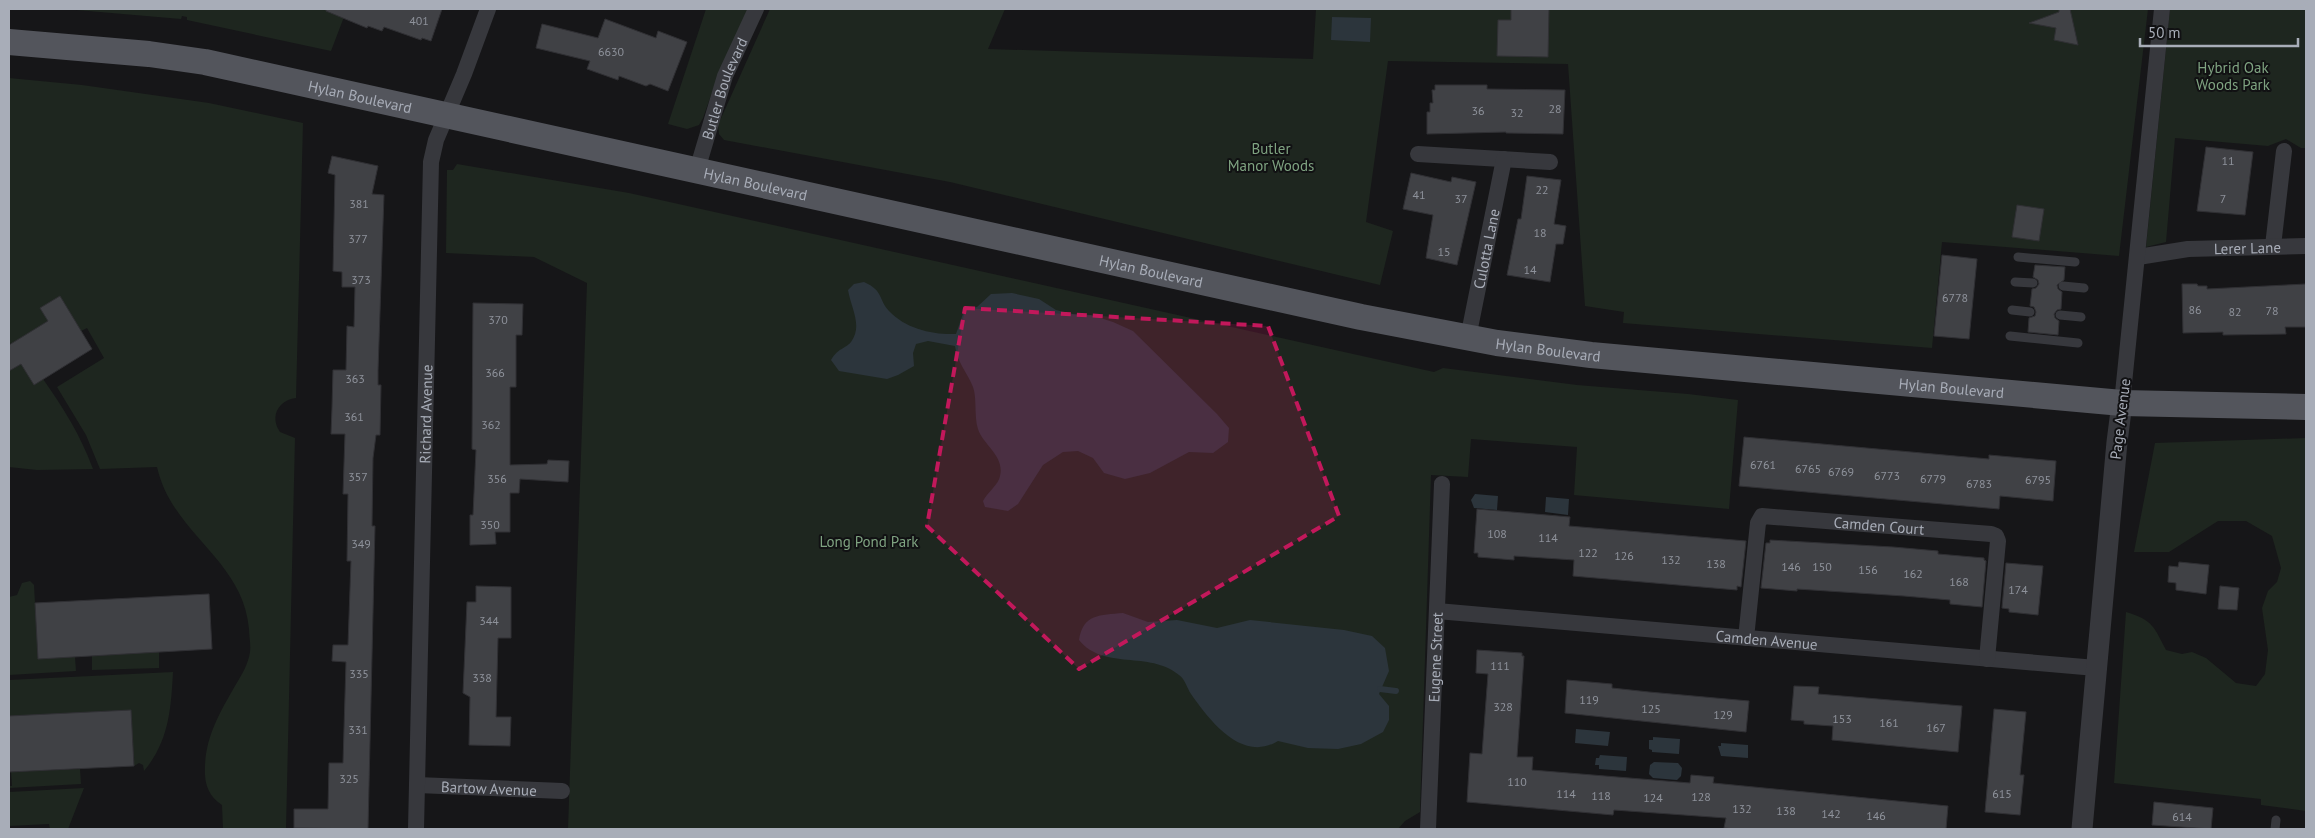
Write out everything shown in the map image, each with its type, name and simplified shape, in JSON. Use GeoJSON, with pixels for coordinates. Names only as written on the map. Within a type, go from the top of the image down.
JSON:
{"type":"FeatureCollection","features":[{"type":"Feature","properties":{"kind":"main road","name":"Hylan Boulevard"},"geometry":{"type":"LineString","coordinates":[[9,42],[186,58],[1369,318],[1468,338],[1582,354],[2122,403],[2306,407]]}},
{"type":"Feature","properties":{"kind":"street","name":"Richard Avenue"},"geometry":{"type":"LineString","coordinates":[[416,829],[431,162],[433,147],[464,74],[488,9]]}},
{"type":"Feature","properties":{"kind":"street","name":"Butler Boulevard"},"geometry":{"type":"LineString","coordinates":[[697,170],[725,76],[756,9]]}},
{"type":"Feature","properties":{"kind":"street","name":"Page Avenue"},"geometry":{"type":"LineString","coordinates":[[2082,829],[2117,442],[2138,257],[2162,9]]}},
{"type":"Feature","properties":{"kind":"street"},"geometry":{"type":"LineString","coordinates":[[2272,246],[2284,151]]}},
{"type":"Feature","properties":{"kind":"street"},"geometry":{"type":"LineString","coordinates":[[1418,154],[1550,162]]}},
{"type":"Feature","properties":{"kind":"street","name":"Culotta Lane"},"geometry":{"type":"LineString","coordinates":[[1468,338],[1504,159]]}},
{"type":"Feature","properties":{"kind":"street","name":"Lerer Lane"},"geometry":{"type":"LineString","coordinates":[[2138,257],[2188,249],[2306,246]]}},
{"type":"Feature","properties":{"kind":"street","name":"Eugene Street"},"geometry":{"type":"LineString","coordinates":[[1428,829],[1442,484]]}},
{"type":"Feature","properties":{"kind":"street","name":"Camden Court"},"geometry":{"type":"LineString","coordinates":[[1746,638],[1758,523],[1762,516],[1991,534],[1996,536],[1998,541],[1987,659]]}},
{"type":"Feature","properties":{"kind":"street","name":"Camden Avenue"},"geometry":{"type":"LineString","coordinates":[[1437,611],[2096,668]]}},
{"type":"Feature","properties":{"kind":"street","name":"Bartow Avenue"},"geometry":{"type":"LineString","coordinates":[[418,785],[562,790]]}},
{"type":"Feature","properties":{"kind":"lane"},"geometry":{"type":"LineString","coordinates":[[2018,257],[2076,262]]}},
{"type":"Feature","properties":{"kind":"lane"},"geometry":{"type":"LineString","coordinates":[[2015,282],[2033,284]]}},
{"type":"Feature","properties":{"kind":"lane"},"geometry":{"type":"LineString","coordinates":[[2063,286],[2084,288]]}},
{"type":"Feature","properties":{"kind":"lane"},"geometry":{"type":"LineString","coordinates":[[2012,310],[2030,312]]}},
{"type":"Feature","properties":{"kind":"lane"},"geometry":{"type":"LineString","coordinates":[[2060,315],[2081,317]]}},
{"type":"Feature","properties":{"kind":"lane"},"geometry":{"type":"LineString","coordinates":[[2010,336],[2078,343]]}},
{"type":"Feature","properties":{"kind":"highlighted area"},"geometry":{"type":"Polygon","coordinates":[[[965,308],[1268,326],[1339,516],[1079,669],[927,526],[965,308]]]}},
{"type":"Feature","properties":{"kind":"green space"},"geometry":{"type":"Polygon","coordinates":[[[65,9],[347,9],[331,51],[187,20],[187,17],[182,16],[181,19],[65,9]]]}},
{"type":"Feature","properties":{"kind":"green space"},"geometry":{"type":"Polygon","coordinates":[[[706,9],[749,9],[715,84],[703,118],[699,125],[687,129],[668,124],[706,9]]]}},
{"type":"Feature","properties":{"kind":"green space","name":"Butler Manor Woods"},"geometry":{"type":"Polygon","coordinates":[[[770,9],[1005,9],[988,49],[1313,59],[1316,9],[2148,9],[2119,256],[1942,242],[1932,348],[1623,323],[1624,312],[1585,306],[1568,64],[1388,61],[1366,222],[1393,231],[1380,285],[950,182],[724,140],[719,134],[718,125],[770,9]]]}},
{"type":"Feature","properties":{"kind":"green space","name":"Hybrid Oak Woods Park"},"geometry":{"type":"Polygon","coordinates":[[[2170,9],[2306,9],[2306,148],[2301,148],[2286,139],[2268,146],[2175,138],[2166,242],[2146,247],[2170,9]]]}},
{"type":"Feature","properties":{"kind":"green space"},"geometry":{"type":"Polygon","coordinates":[[[9,78],[82,85],[209,103],[303,123],[296,398],[290,399],[281,405],[277,410],[275,420],[280,432],[295,438],[286,829],[223,829],[222,805],[213,798],[206,783],[206,755],[211,734],[248,661],[250,652],[249,629],[244,605],[234,584],[177,511],[165,490],[157,467],[100,469],[86,435],[57,387],[104,358],[87,328],[81,331],[60,296],[48,321],[11,344],[9,341],[9,78]]]}},
{"type":"Feature","properties":{"kind":"green space","name":"Long Pond Park"},"geometry":{"type":"Polygon","coordinates":[[[457,164],[629,193],[1434,372],[1443,368],[1577,385],[1738,400],[1729,509],[1574,495],[1577,447],[1471,439],[1468,477],[1431,475],[1420,812],[1405,821],[1398,829],[568,829],[587,283],[534,257],[446,253],[447,170],[453,170],[457,164]]]}},
{"type":"Feature","properties":{"kind":"green space"},"geometry":{"type":"Polygon","coordinates":[[[21,364],[34,385],[43,379],[51,390],[77,433],[93,469],[37,470],[9,467],[9,371],[21,364]]]}},
{"type":"Feature","properties":{"kind":"green space"},"geometry":{"type":"Polygon","coordinates":[[[2306,438],[2306,811],[2261,805],[2261,799],[2114,783],[2126,612],[2142,618],[2152,625],[2166,650],[2182,654],[2192,652],[2206,658],[2236,683],[2256,686],[2265,674],[2268,650],[2262,608],[2268,591],[2277,582],[2281,568],[2272,536],[2246,521],[2218,521],[2169,552],[2134,552],[2155,443],[2306,438]]]}},
{"type":"Feature","properties":{"kind":"green space"},"geometry":{"type":"Polygon","coordinates":[[[30,581],[34,585],[38,658],[75,657],[76,671],[9,675],[9,597],[17,595],[22,583],[30,581]]]}},
{"type":"Feature","properties":{"kind":"green space"},"geometry":{"type":"Polygon","coordinates":[[[159,652],[159,668],[92,670],[92,656],[159,652]]]}},
{"type":"Feature","properties":{"kind":"green space"},"geometry":{"type":"Polygon","coordinates":[[[173,672],[170,712],[164,736],[159,748],[144,771],[143,765],[139,763],[134,766],[131,710],[9,716],[9,680],[173,672]]]}},
{"type":"Feature","properties":{"kind":"green space"},"geometry":{"type":"Polygon","coordinates":[[[80,769],[81,784],[9,788],[9,786],[12,786],[11,772],[80,769]]]}},
{"type":"Feature","properties":{"kind":"green space"},"geometry":{"type":"Polygon","coordinates":[[[84,788],[68,829],[50,829],[49,824],[9,826],[9,792],[84,788]]]}},
{"type":"Feature","properties":{"kind":"shaded area"},"geometry":{"type":"Polygon","coordinates":[[[1332,17],[1371,18],[1370,42],[1331,40],[1332,17]]]}},
{"type":"Feature","properties":{"kind":"shaded area"},"geometry":{"type":"Polygon","coordinates":[[[864,282],[878,292],[886,307],[896,317],[920,330],[929,332],[956,334],[965,308],[977,307],[991,294],[1012,293],[1039,299],[1056,310],[1073,314],[1091,315],[1113,322],[1133,331],[1217,414],[1229,428],[1228,442],[1213,453],[1189,452],[1150,473],[1125,479],[1104,473],[1093,458],[1078,451],[1063,452],[1043,465],[1018,504],[1008,511],[985,507],[983,501],[997,482],[1001,469],[997,457],[978,429],[974,391],[962,367],[955,346],[928,341],[916,344],[913,353],[914,366],[887,379],[839,371],[831,360],[851,342],[854,336],[856,323],[848,290],[854,284],[864,282]]]}},
{"type":"Feature","properties":{"kind":"shaded area"},"geometry":{"type":"Polygon","coordinates":[[[1475,494],[1498,496],[1497,510],[1474,508],[1471,500],[1475,494]]]}},
{"type":"Feature","properties":{"kind":"shaded area"},"geometry":{"type":"Polygon","coordinates":[[[1546,497],[1569,499],[1568,515],[1545,512],[1546,497]]]}},
{"type":"Feature","properties":{"kind":"shaded area"},"geometry":{"type":"Polygon","coordinates":[[[1123,613],[1148,622],[1177,620],[1217,628],[1250,620],[1344,630],[1372,636],[1385,648],[1389,671],[1379,694],[1389,706],[1389,720],[1383,732],[1361,744],[1338,749],[1308,748],[1278,741],[1265,746],[1252,747],[1240,743],[1217,727],[1191,694],[1179,675],[1154,663],[1101,655],[1089,649],[1079,640],[1084,625],[1089,621],[1107,614],[1123,613]]]}},
{"type":"Feature","properties":{"kind":"shaded area"},"geometry":{"type":"Polygon","coordinates":[[[1576,729],[1610,732],[1608,746],[1575,743],[1576,729]]]}},
{"type":"Feature","properties":{"kind":"shaded area"},"geometry":{"type":"Polygon","coordinates":[[[1653,737],[1680,739],[1679,754],[1652,752],[1649,749],[1649,740],[1653,740],[1653,737]]]}},
{"type":"Feature","properties":{"kind":"shaded area"},"geometry":{"type":"Polygon","coordinates":[[[1721,743],[1748,745],[1748,758],[1721,756],[1718,746],[1721,746],[1721,743]]]}},
{"type":"Feature","properties":{"kind":"shaded area"},"geometry":{"type":"Polygon","coordinates":[[[1600,755],[1627,757],[1626,771],[1599,769],[1599,765],[1595,765],[1596,758],[1599,758],[1600,755]]]}},
{"type":"Feature","properties":{"kind":"shaded area"},"geometry":{"type":"Polygon","coordinates":[[[1654,762],[1678,763],[1682,768],[1681,776],[1677,780],[1653,778],[1649,774],[1650,765],[1654,762]]]}},
{"type":"Feature","properties":{"kind":"building"},"geometry":{"type":"Polygon","coordinates":[[[326,9],[442,9],[431,41],[422,38],[421,40],[384,27],[382,31],[368,26],[367,28],[326,11],[326,9]]]}},
{"type":"Feature","properties":{"kind":"building"},"geometry":{"type":"Polygon","coordinates":[[[1511,9],[1549,9],[1548,57],[1497,56],[1498,20],[1511,20],[1511,9]]]}},
{"type":"Feature","properties":{"kind":"building"},"geometry":{"type":"Polygon","coordinates":[[[2059,9],[2070,9],[2078,45],[2054,40],[2056,28],[2029,23],[2059,12],[2059,9]]]}},
{"type":"Feature","properties":{"kind":"building"},"geometry":{"type":"Polygon","coordinates":[[[605,19],[656,38],[658,31],[687,42],[668,91],[650,84],[646,86],[619,76],[618,80],[587,69],[590,61],[536,48],[542,24],[598,38],[605,19]]]}},
{"type":"Feature","properties":{"kind":"building"},"geometry":{"type":"Polygon","coordinates":[[[1435,85],[1487,85],[1487,89],[1565,90],[1563,134],[1506,132],[1427,134],[1427,112],[1430,112],[1430,103],[1433,103],[1432,90],[1435,90],[1435,85]]]}},
{"type":"Feature","properties":{"kind":"building"},"geometry":{"type":"Polygon","coordinates":[[[2206,147],[2253,152],[2245,215],[2197,211],[2206,147]]]}},
{"type":"Feature","properties":{"kind":"building"},"geometry":{"type":"Polygon","coordinates":[[[332,156],[378,166],[372,194],[384,195],[378,371],[378,385],[381,385],[380,435],[376,435],[373,458],[372,526],[375,526],[368,829],[294,828],[294,809],[328,809],[329,763],[343,763],[346,662],[332,661],[333,645],[348,645],[351,561],[347,561],[348,494],[343,494],[345,434],[331,434],[333,370],[346,370],[347,326],[354,327],[355,287],[342,287],[342,272],[333,271],[335,175],[328,173],[332,156]]]}},
{"type":"Feature","properties":{"kind":"building"},"geometry":{"type":"Polygon","coordinates":[[[1411,173],[1451,182],[1452,177],[1476,182],[1457,265],[1426,258],[1433,215],[1403,209],[1411,173]]]}},
{"type":"Feature","properties":{"kind":"building"},"geometry":{"type":"Polygon","coordinates":[[[1527,176],[1561,180],[1554,224],[1566,226],[1563,244],[1556,244],[1550,282],[1507,275],[1518,219],[1521,219],[1527,176]]]}},
{"type":"Feature","properties":{"kind":"building"},"geometry":{"type":"Polygon","coordinates":[[[2017,205],[2044,209],[2039,241],[2012,237],[2017,205]]]}},
{"type":"Feature","properties":{"kind":"building"},"geometry":{"type":"Polygon","coordinates":[[[1942,255],[1977,259],[1969,339],[1934,336],[1942,255]]]}},
{"type":"Feature","properties":{"kind":"building"},"geometry":{"type":"Polygon","coordinates":[[[2035,265],[2065,267],[2064,280],[2057,285],[2058,289],[2062,292],[2061,309],[2057,310],[2054,314],[2055,318],[2059,321],[2058,335],[2028,332],[2029,318],[2035,316],[2036,312],[2034,307],[2030,306],[2032,289],[2036,288],[2039,284],[2038,280],[2033,277],[2035,265]]]}},
{"type":"Feature","properties":{"kind":"building"},"geometry":{"type":"Polygon","coordinates":[[[2182,284],[2207,286],[2207,289],[2306,284],[2306,327],[2285,327],[2286,334],[2223,335],[2223,332],[2183,333],[2182,284]]]}},
{"type":"Feature","properties":{"kind":"building"},"geometry":{"type":"Polygon","coordinates":[[[60,296],[92,349],[34,385],[21,364],[9,371],[9,345],[48,321],[40,308],[60,296]]]}},
{"type":"Feature","properties":{"kind":"building"},"geometry":{"type":"Polygon","coordinates":[[[473,303],[523,304],[522,335],[516,335],[516,387],[510,387],[510,465],[547,464],[548,460],[569,461],[568,482],[520,479],[519,493],[510,493],[510,532],[495,532],[496,544],[470,545],[470,515],[473,515],[476,450],[472,449],[473,303]]]}},
{"type":"Feature","properties":{"kind":"building"},"geometry":{"type":"Polygon","coordinates":[[[1744,437],[1989,459],[1989,455],[2056,461],[2053,501],[2000,496],[1999,509],[1739,486],[1744,437]]]}},
{"type":"Feature","properties":{"kind":"building"},"geometry":{"type":"Polygon","coordinates":[[[1477,509],[1570,517],[1569,526],[1746,541],[1741,587],[1737,586],[1737,590],[1573,576],[1574,560],[1514,556],[1514,560],[1478,557],[1478,553],[1474,553],[1477,509]]]}},
{"type":"Feature","properties":{"kind":"building"},"geometry":{"type":"Polygon","coordinates":[[[1770,540],[1893,547],[1938,551],[1938,554],[1984,558],[1986,561],[1982,607],[1950,604],[1950,600],[1904,596],[1761,588],[1766,543],[1770,543],[1770,540]]]}},
{"type":"Feature","properties":{"kind":"building"},"geometry":{"type":"Polygon","coordinates":[[[2179,562],[2209,565],[2206,594],[2176,590],[2176,583],[2168,582],[2169,566],[2178,567],[2179,562]]]}},
{"type":"Feature","properties":{"kind":"building"},"geometry":{"type":"Polygon","coordinates":[[[2006,563],[2043,566],[2038,615],[2009,612],[2009,609],[2002,608],[2006,563]]]}},
{"type":"Feature","properties":{"kind":"building"},"geometry":{"type":"Polygon","coordinates":[[[476,586],[511,587],[511,638],[498,638],[496,717],[511,717],[510,746],[469,745],[470,697],[463,693],[467,602],[476,602],[476,586]]]}},
{"type":"Feature","properties":{"kind":"building"},"geometry":{"type":"Polygon","coordinates":[[[2220,586],[2239,588],[2237,610],[2218,609],[2220,586]]]}},
{"type":"Feature","properties":{"kind":"building"},"geometry":{"type":"Polygon","coordinates":[[[209,594],[212,649],[38,659],[35,603],[209,594]]]}},
{"type":"Feature","properties":{"kind":"building"},"geometry":{"type":"Polygon","coordinates":[[[1477,650],[1522,653],[1522,656],[1524,656],[1517,757],[1533,757],[1532,770],[1690,783],[1691,775],[1714,777],[1713,783],[1948,806],[1946,829],[1734,829],[1724,828],[1726,818],[1614,810],[1613,815],[1467,802],[1470,753],[1482,754],[1488,674],[1476,673],[1477,650]]]}},
{"type":"Feature","properties":{"kind":"building"},"geometry":{"type":"Polygon","coordinates":[[[1567,680],[1612,684],[1612,688],[1749,701],[1746,732],[1565,713],[1567,680]]]}},
{"type":"Feature","properties":{"kind":"building"},"geometry":{"type":"Polygon","coordinates":[[[1794,686],[1819,687],[1818,694],[1962,706],[1958,752],[1832,740],[1833,726],[1804,724],[1804,721],[1791,720],[1794,686]]]}},
{"type":"Feature","properties":{"kind":"building"},"geometry":{"type":"Polygon","coordinates":[[[1994,709],[2026,712],[2020,775],[2024,775],[2020,815],[1985,812],[1994,709]]]}},
{"type":"Feature","properties":{"kind":"building"},"geometry":{"type":"Polygon","coordinates":[[[131,710],[134,766],[9,772],[9,716],[131,710]]]}},
{"type":"Feature","properties":{"kind":"building"},"geometry":{"type":"Polygon","coordinates":[[[2154,802],[2213,808],[2211,829],[2152,825],[2154,802]]]}},
{"type":"Feature","properties":{"kind":"waterway"},"geometry":{"type":"LineString","coordinates":[[1380,689],[1396,691]]}}]}
